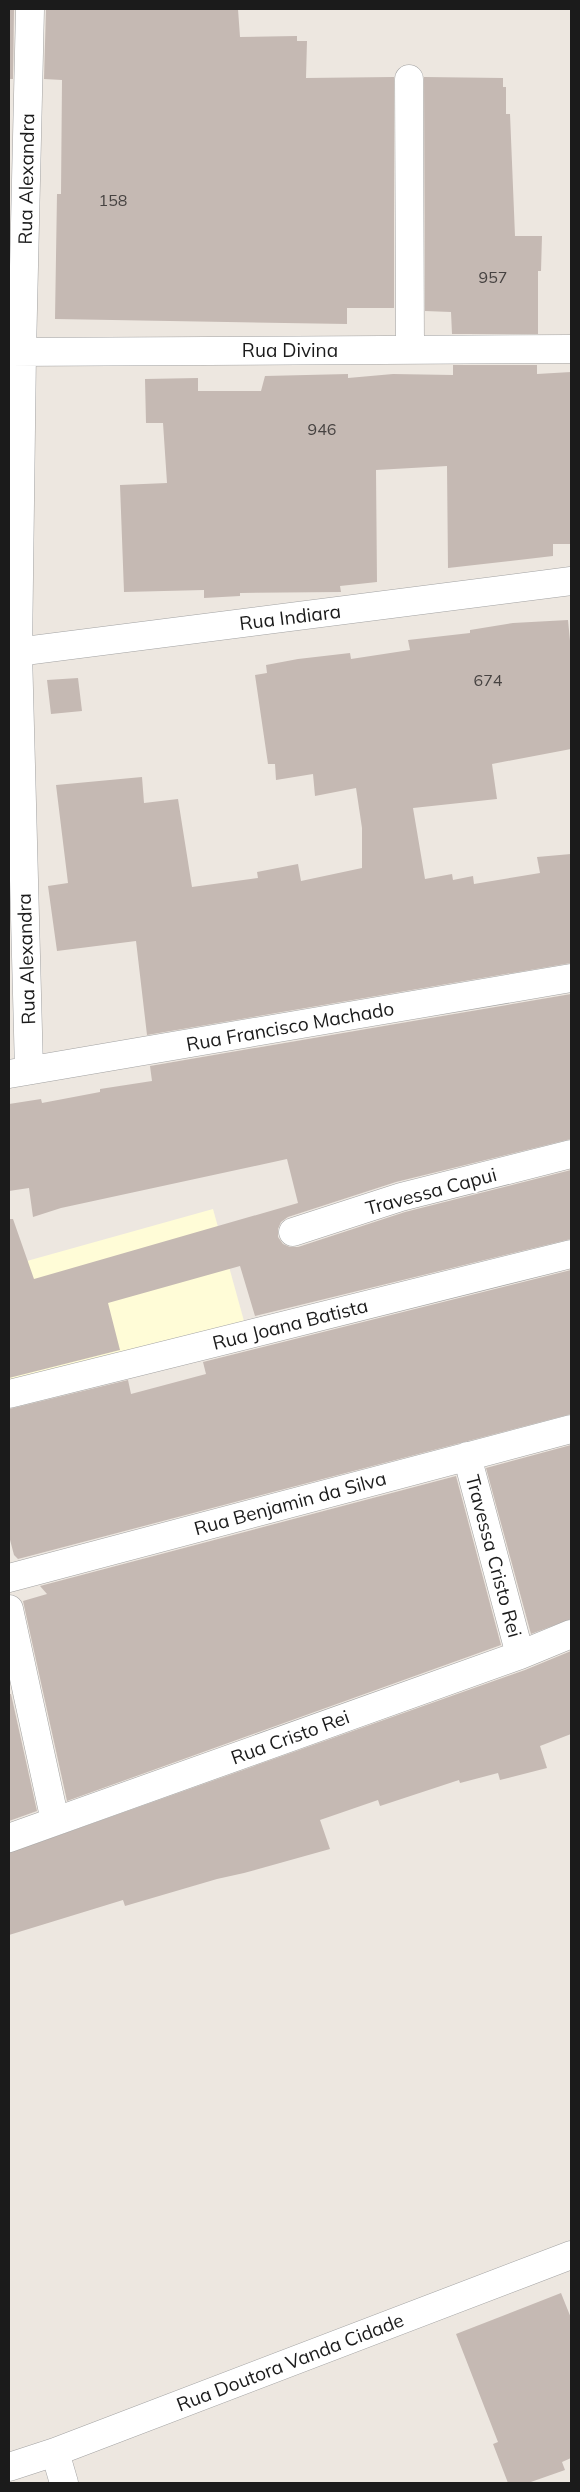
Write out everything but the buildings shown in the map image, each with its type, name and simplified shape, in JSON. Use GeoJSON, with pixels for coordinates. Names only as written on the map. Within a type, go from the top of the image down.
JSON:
{"type":"FeatureCollection","features":[{"type":"Feature","properties":{"kind":"street","name":"Rua Alexandra"},"geometry":{"type":"LineString","coordinates":[[19,1072],[14,653],[15,352],[30,9]]}},
{"type":"Feature","properties":{"kind":"street"},"geometry":{"type":"LineString","coordinates":[[409,79],[410,350]]}},
{"type":"Feature","properties":{"kind":"street","name":"Rua Divina"},"geometry":{"type":"LineString","coordinates":[[15,352],[571,349]]}},
{"type":"Feature","properties":{"kind":"street","name":"Rua Indiara"},"geometry":{"type":"LineString","coordinates":[[14,653],[571,581]]}},
{"type":"Feature","properties":{"kind":"street","name":"Rua Francisco Machado"},"geometry":{"type":"LineString","coordinates":[[19,1072],[571,978]]}},
{"type":"Feature","properties":{"kind":"street","name":"Travessa Capui"},"geometry":{"type":"LineString","coordinates":[[293,1232],[401,1197],[571,1154]]}},
{"type":"Feature","properties":{"kind":"street","name":"Rua Joana Batista"},"geometry":{"type":"LineString","coordinates":[[9,1394],[571,1254]]}},
{"type":"Feature","properties":{"kind":"street","name":"Rua Benjamin da Silva"},"geometry":{"type":"LineString","coordinates":[[9,1578],[571,1429]]}},
{"type":"Feature","properties":{"kind":"street","name":"Travessa Cristo Rei"},"geometry":{"type":"LineString","coordinates":[[467,1456],[520,1655]]}},
{"type":"Feature","properties":{"kind":"street"},"geometry":{"type":"LineString","coordinates":[[9,1609],[55,1821]]}},
{"type":"Feature","properties":{"kind":"street","name":"Rua Cristo Rei"},"geometry":{"type":"LineString","coordinates":[[9,1838],[520,1655],[571,1634]]}},
{"type":"Feature","properties":{"kind":"street","name":"Rua Doutora Vanda Cidade"},"geometry":{"type":"LineString","coordinates":[[9,2467],[55,2452],[571,2255]]}},
{"type":"Feature","properties":{"kind":"street"},"geometry":{"type":"LineString","coordinates":[[55,2452],[64,2483]]}},
{"type":"Feature","properties":{"kind":"shaded area"},"geometry":{"type":"Polygon","coordinates":[[[213,1209],[244,1321],[9,1388],[9,1266],[213,1209]]]}}]}
